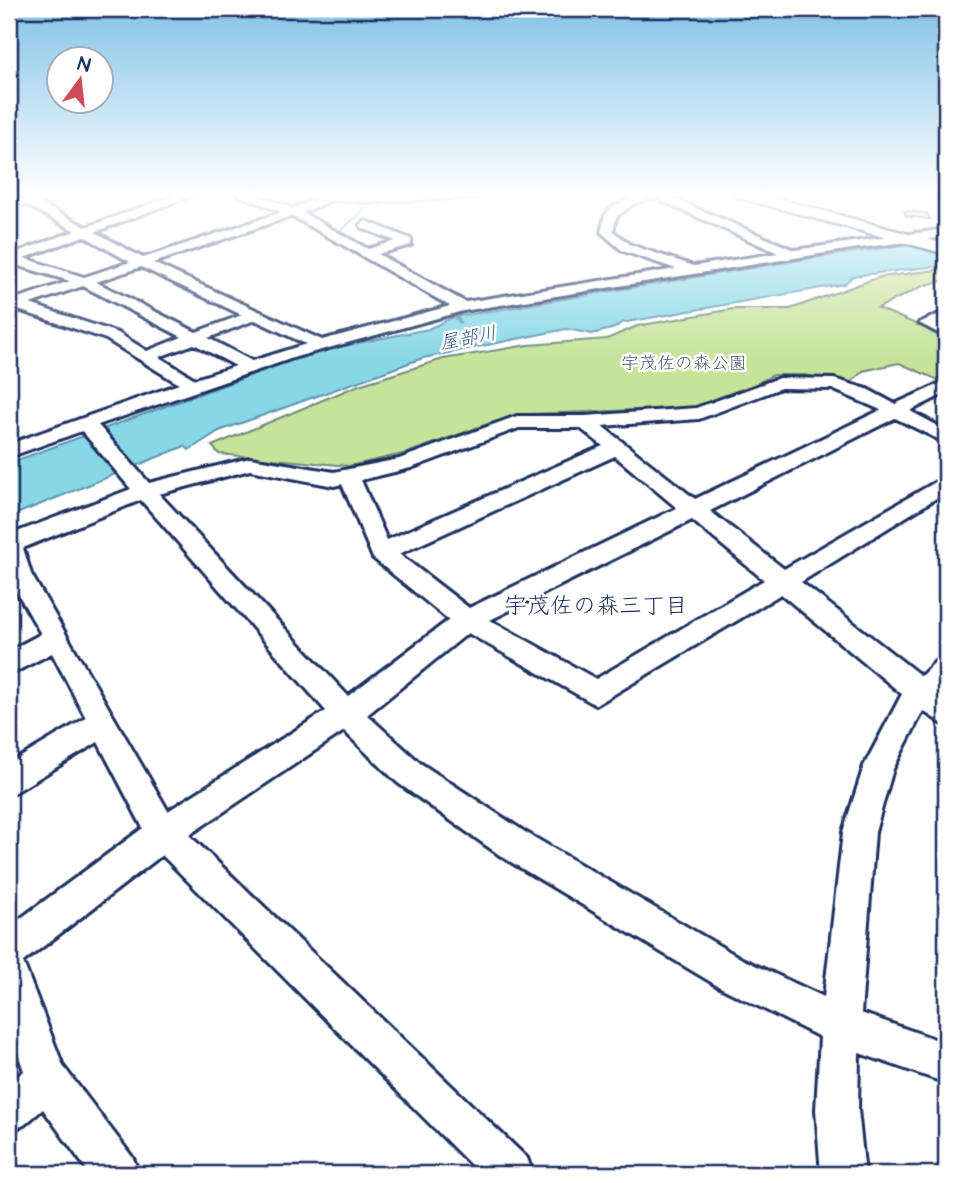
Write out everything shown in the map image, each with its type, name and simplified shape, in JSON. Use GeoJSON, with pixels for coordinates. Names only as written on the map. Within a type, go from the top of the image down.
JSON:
{"type":"FeatureCollection","features":[{"type":"Feature","properties":{"kind":"street"},"geometry":{"type":"LineString","coordinates":[[10,259],[38,249]]}},
{"type":"Feature","properties":{"kind":"street"},"geometry":{"type":"LineString","coordinates":[[116,249],[318,344]]}},
{"type":"Feature","properties":{"kind":"street"},"geometry":{"type":"LineString","coordinates":[[11,304],[180,249]]}},
{"type":"Feature","properties":{"kind":"street"},"geometry":{"type":"LineString","coordinates":[[361,249],[463,307]]}},
{"type":"Feature","properties":{"kind":"street"},"geometry":{"type":"LineString","coordinates":[[368,253],[381,249]]}},
{"type":"Feature","properties":{"kind":"street"},"geometry":{"type":"LineString","coordinates":[[630,249],[693,271]]}},
{"type":"Feature","properties":{"kind":"street"},"geometry":{"type":"LineString","coordinates":[[781,249],[794,255]]}},
{"type":"Feature","properties":{"kind":"street"},"geometry":{"type":"LineString","coordinates":[[9,451],[89,426],[192,386],[318,344],[463,307],[847,249]]}},
{"type":"Feature","properties":{"kind":"street"},"geometry":{"type":"LineString","coordinates":[[10,259],[83,281],[250,366]]}},
{"type":"Feature","properties":{"kind":"street"},"geometry":{"type":"LineString","coordinates":[[11,304],[112,336],[192,386]]}},
{"type":"Feature","properties":{"kind":"street"},"geometry":{"type":"LineString","coordinates":[[145,356],[255,315]]}},
{"type":"Feature","properties":{"kind":"street"},"geometry":{"type":"LineString","coordinates":[[946,315],[927,323],[946,332]]}},
{"type":"Feature","properties":{"kind":"street"},"geometry":{"type":"LineString","coordinates":[[511,1174],[163,834],[57,638],[14,577],[9,544],[137,483],[250,464],[334,479],[404,464],[517,422],[585,422],[699,413],[738,401],[760,388],[797,381],[834,384],[898,411],[946,437]]}},
{"type":"Feature","properties":{"kind":"street"},"geometry":{"type":"LineString","coordinates":[[9,950],[163,834],[346,714],[467,620],[946,386]]}},
{"type":"Feature","properties":{"kind":"street"},"geometry":{"type":"LineString","coordinates":[[585,422],[614,449],[946,713]]}},
{"type":"Feature","properties":{"kind":"street"},"geometry":{"type":"LineString","coordinates":[[89,426],[137,483],[346,714],[409,773],[513,844],[729,972],[840,1026],[946,1063]]}},
{"type":"Feature","properties":{"kind":"street"},"geometry":{"type":"LineString","coordinates":[[381,552],[614,449]]}},
{"type":"Feature","properties":{"kind":"street"},"geometry":{"type":"LineString","coordinates":[[349,476],[381,552],[467,620],[596,693],[946,483]]}},
{"type":"Feature","properties":{"kind":"street"},"geometry":{"type":"LineString","coordinates":[[9,664],[57,638]]}},
{"type":"Feature","properties":{"kind":"street"},"geometry":{"type":"LineString","coordinates":[[843,1174],[837,1110],[840,1026],[859,832],[879,766],[919,693],[946,669]]}},
{"type":"Feature","properties":{"kind":"street"},"geometry":{"type":"LineString","coordinates":[[9,781],[104,723]]}},
{"type":"Feature","properties":{"kind":"street"},"geometry":{"type":"LineString","coordinates":[[9,974],[47,1079],[117,1174]]}},
{"type":"Feature","properties":{"kind":"street"},"geometry":{"type":"LineString","coordinates":[[9,1110],[47,1079]]}},
{"type":"Feature","properties":{"kind":"green space","name":"宇茂佐の森公園"},"geometry":{"type":"Polygon","coordinates":[[[946,269],[946,280],[925,285],[878,308],[946,337],[946,373],[936,379],[899,363],[863,371],[848,385],[806,375],[773,375],[733,396],[692,408],[531,414],[490,423],[407,453],[349,466],[219,454],[212,446],[359,385],[443,359],[528,345],[607,339],[637,326],[733,309],[790,309],[880,277],[946,269]]]}},
{"type":"Feature","properties":{"kind":"water","name":"屋部川"},"geometry":{"type":"Polygon","coordinates":[[[879,249],[946,249],[946,265],[853,276],[844,284],[621,323],[615,328],[592,334],[566,329],[423,358],[219,431],[189,450],[185,446],[9,517],[9,463],[318,351],[428,329],[454,317],[879,249]]]}},
{"type":"Feature","properties":{"kind":"waterway"},"geometry":{"type":"LineString","coordinates":[[351,249],[401,279]]}},
{"type":"Feature","properties":{"kind":"waterway","name":"屋部川"},"geometry":{"type":"LineString","coordinates":[[398,277],[447,306],[460,322]]}},
{"type":"Feature","properties":{"kind":"district","name":"宇茂佐の森三丁目"},"geometry":{"type":"Point","coordinates":[596,605]}}]}
